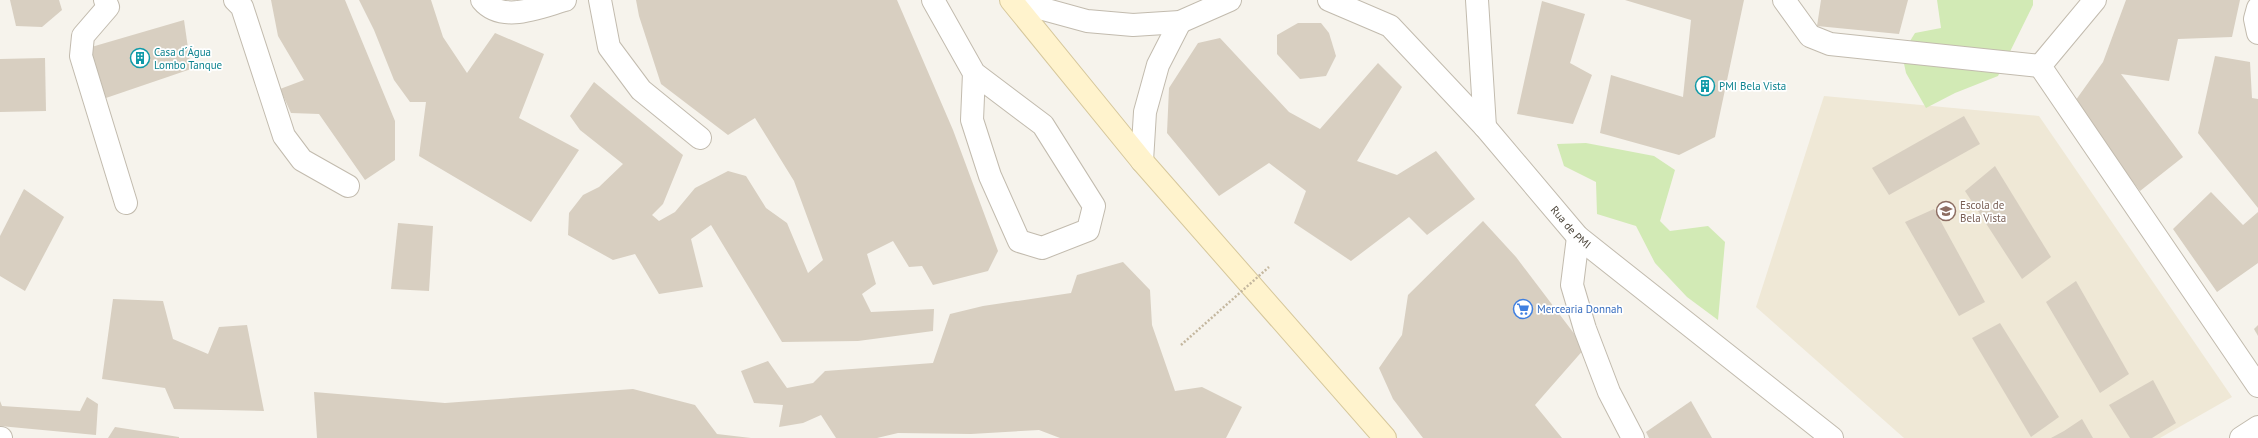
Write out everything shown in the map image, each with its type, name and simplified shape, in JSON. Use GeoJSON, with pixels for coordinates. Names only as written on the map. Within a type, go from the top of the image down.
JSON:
{"type":"FeatureCollection","features":[{"type":"Feature","properties":{"kind":"main road"},"geometry":{"type":"LineString","coordinates":[[1011,0],[1142,160],[1385,438]]}},
{"type":"Feature","properties":{"kind":"street"},"geometry":{"type":"LineString","coordinates":[[235,0],[242,7],[284,136],[302,160],[348,186]]}},
{"type":"Feature","properties":{"kind":"street"},"geometry":{"type":"LineString","coordinates":[[482,0],[488,6],[514,14],[566,0]]}},
{"type":"Feature","properties":{"kind":"street"},"geometry":{"type":"LineString","coordinates":[[600,0],[609,47],[641,90],[700,138]]}},
{"type":"Feature","properties":{"kind":"street"},"geometry":{"type":"LineString","coordinates":[[933,0],[974,73],[1043,125],[1094,206],[1088,230],[1042,248],[1019,241],[990,176],[972,120],[974,73]]}},
{"type":"Feature","properties":{"kind":"street"},"geometry":{"type":"LineString","coordinates":[[1025,0],[1043,9],[1087,21],[1132,25],[1180,22],[1230,0]]}},
{"type":"Feature","properties":{"kind":"street","name":"Rua de PMI"},"geometry":{"type":"LineString","coordinates":[[1330,0],[1390,26],[1485,127],[1578,237],[1832,438]]}},
{"type":"Feature","properties":{"kind":"street"},"geometry":{"type":"LineString","coordinates":[[1477,0],[1485,127]]}},
{"type":"Feature","properties":{"kind":"street"},"geometry":{"type":"LineString","coordinates":[[1784,0],[1810,36],[1830,44],[2040,66],[2258,386]]}},
{"type":"Feature","properties":{"kind":"street"},"geometry":{"type":"LineString","coordinates":[[2040,66],[2095,0]]}},
{"type":"Feature","properties":{"kind":"street"},"geometry":{"type":"LineString","coordinates":[[112,2],[83,36],[80,56],[126,203]]}},
{"type":"Feature","properties":{"kind":"street"},"geometry":{"type":"LineString","coordinates":[[2258,8],[2255,19],[2258,33]]}},
{"type":"Feature","properties":{"kind":"street"},"geometry":{"type":"LineString","coordinates":[[1142,160],[1145,112],[1158,65],[1180,22]]}},
{"type":"Feature","properties":{"kind":"street"},"geometry":{"type":"LineString","coordinates":[[1578,237],[1572,285],[1585,329],[1609,392],[1633,438]]}},
{"type":"Feature","properties":{"kind":"street"},"geometry":{"type":"LineString","coordinates":[[2241,438],[2258,427]]}},
{"type":"Feature","properties":{"kind":"path"},"geometry":{"type":"LineString","coordinates":[[1181,345],[1269,268]]}},
{"type":"Feature","properties":{"kind":"shaded area","name":"Escola de Bela Vista"},"geometry":{"type":"Polygon","coordinates":[[[1824,96],[2039,116],[2232,397],[2160,438],[1904,438],[1756,307],[1824,96]]]}},
{"type":"Feature","properties":{"kind":"green space"},"geometry":{"type":"Polygon","coordinates":[[[1937,0],[2033,0],[2033,5],[1998,76],[1955,93],[1926,108],[1906,73],[1902,54],[1915,33],[1941,28],[1937,0]]]}},
{"type":"Feature","properties":{"kind":"green space"},"geometry":{"type":"Polygon","coordinates":[[[1586,143],[1654,156],[1675,170],[1660,221],[1670,231],[1708,226],[1725,242],[1718,320],[1687,297],[1655,263],[1636,226],[1597,214],[1596,182],[1564,166],[1557,144],[1586,143]]]}},
{"type":"Feature","properties":{"kind":"building"},"geometry":{"type":"Polygon","coordinates":[[[10,0],[59,0],[62,10],[42,27],[16,26],[10,0]]]}},
{"type":"Feature","properties":{"kind":"building"},"geometry":{"type":"Polygon","coordinates":[[[271,0],[345,0],[395,121],[395,160],[365,180],[319,114],[291,113],[280,89],[304,80],[278,36],[271,0]]]}},
{"type":"Feature","properties":{"kind":"building"},"geometry":{"type":"Polygon","coordinates":[[[359,0],[431,0],[443,37],[467,73],[495,33],[544,54],[519,118],[579,150],[531,222],[419,156],[426,102],[410,102],[394,80],[374,30],[359,0]]]}},
{"type":"Feature","properties":{"kind":"building"},"geometry":{"type":"Polygon","coordinates":[[[636,0],[897,0],[953,130],[998,251],[988,271],[933,285],[922,266],[909,267],[893,241],[867,254],[876,284],[862,294],[871,312],[934,309],[933,331],[858,341],[782,342],[711,225],[691,239],[703,287],[659,294],[635,254],[613,260],[568,235],[569,213],[583,195],[599,187],[623,164],[580,130],[570,116],[594,82],[683,155],[663,204],[652,215],[659,221],[675,212],[695,188],[728,171],[746,176],[766,208],[787,223],[808,273],[823,260],[794,181],[755,118],[728,135],[661,84],[639,16],[636,0]]]}},
{"type":"Feature","properties":{"kind":"building","name":"PMI Bela Vista"},"geometry":{"type":"Polygon","coordinates":[[[1625,0],[1744,0],[1715,137],[1679,155],[1600,133],[1611,75],[1683,97],[1691,20],[1625,0]]]}},
{"type":"Feature","properties":{"kind":"building"},"geometry":{"type":"Polygon","coordinates":[[[1821,0],[1908,0],[1899,34],[1817,26],[1821,0]]]}},
{"type":"Feature","properties":{"kind":"building"},"geometry":{"type":"Polygon","coordinates":[[[2126,0],[2240,0],[2232,37],[2178,39],[2169,81],[2121,74],[2183,157],[2140,191],[2073,104],[2103,62],[2126,0]]]}},
{"type":"Feature","properties":{"kind":"building"},"geometry":{"type":"Polygon","coordinates":[[[1542,1],[1585,14],[1570,63],[1592,75],[1573,124],[1517,114],[1542,1]]]}},
{"type":"Feature","properties":{"kind":"building","name":"Casa d´Água Lombo Tanque"},"geometry":{"type":"Polygon","coordinates":[[[184,20],[191,69],[103,99],[88,48],[184,20]]]}},
{"type":"Feature","properties":{"kind":"building"},"geometry":{"type":"Polygon","coordinates":[[[1298,23],[1321,23],[1329,33],[1336,56],[1326,76],[1300,79],[1277,54],[1277,35],[1298,23]]]}},
{"type":"Feature","properties":{"kind":"building"},"geometry":{"type":"Polygon","coordinates":[[[1220,38],[1289,112],[1320,129],[1378,63],[1402,87],[1357,161],[1397,175],[1436,151],[1475,199],[1427,235],[1409,217],[1351,261],[1294,223],[1306,191],[1269,163],[1219,196],[1167,133],[1169,88],[1198,43],[1220,38]]]}},
{"type":"Feature","properties":{"kind":"building"},"geometry":{"type":"Polygon","coordinates":[[[2215,56],[2250,62],[2252,98],[2258,99],[2258,208],[2198,133],[2215,56]]]}},
{"type":"Feature","properties":{"kind":"building"},"geometry":{"type":"Polygon","coordinates":[[[45,58],[46,111],[0,112],[0,59],[45,58]]]}},
{"type":"Feature","properties":{"kind":"building"},"geometry":{"type":"Polygon","coordinates":[[[1964,116],[1980,144],[1889,195],[1872,168],[1964,116]]]}},
{"type":"Feature","properties":{"kind":"building"},"geometry":{"type":"Polygon","coordinates":[[[1995,166],[2051,257],[2022,279],[1965,191],[1995,166]]]}},
{"type":"Feature","properties":{"kind":"building"},"geometry":{"type":"Polygon","coordinates":[[[24,189],[64,217],[25,291],[0,276],[0,236],[24,189]]]}},
{"type":"Feature","properties":{"kind":"building"},"geometry":{"type":"Polygon","coordinates":[[[2211,192],[2243,225],[2258,212],[2258,263],[2217,292],[2173,229],[2211,192]]]}},
{"type":"Feature","properties":{"kind":"building"},"geometry":{"type":"Polygon","coordinates":[[[1934,209],[1985,302],[1959,316],[1905,222],[1934,209]]]}},
{"type":"Feature","properties":{"kind":"building"},"geometry":{"type":"Polygon","coordinates":[[[1483,221],[1516,257],[1585,348],[1535,405],[1562,438],[1423,438],[1393,399],[1379,368],[1402,335],[1408,295],[1483,221]]]}},
{"type":"Feature","properties":{"kind":"building"},"geometry":{"type":"Polygon","coordinates":[[[398,223],[433,226],[429,291],[391,289],[398,223]]]}},
{"type":"Feature","properties":{"kind":"building"},"geometry":{"type":"Polygon","coordinates":[[[1123,262],[1150,290],[1152,325],[1175,391],[1202,387],[1242,407],[1226,438],[1060,438],[1039,430],[971,434],[898,433],[877,438],[836,438],[821,415],[803,423],[779,427],[783,405],[754,403],[741,371],[768,361],[787,388],[813,383],[825,371],[933,363],[950,314],[983,306],[1071,293],[1077,275],[1123,262]]]}},
{"type":"Feature","properties":{"kind":"building"},"geometry":{"type":"Polygon","coordinates":[[[2076,281],[2129,374],[2100,393],[2046,302],[2076,281]]]}},
{"type":"Feature","properties":{"kind":"building"},"geometry":{"type":"Polygon","coordinates":[[[113,299],[163,301],[173,339],[208,354],[219,327],[247,325],[264,411],[174,409],[165,388],[102,379],[113,299]]]}},
{"type":"Feature","properties":{"kind":"building"},"geometry":{"type":"Polygon","coordinates":[[[2000,323],[2059,417],[2031,437],[1972,338],[2000,323]]]}},
{"type":"Feature","properties":{"kind":"building"},"geometry":{"type":"Polygon","coordinates":[[[2258,325],[2258,336],[2254,329],[2258,325]]]}},
{"type":"Feature","properties":{"kind":"building"},"geometry":{"type":"Polygon","coordinates":[[[2153,380],[2176,423],[2152,438],[2130,438],[2109,405],[2153,380]]]}},
{"type":"Feature","properties":{"kind":"building"},"geometry":{"type":"Polygon","coordinates":[[[633,389],[695,405],[717,434],[751,438],[317,438],[314,392],[445,403],[633,389]]]}},
{"type":"Feature","properties":{"kind":"building"},"geometry":{"type":"Polygon","coordinates":[[[87,397],[98,404],[96,435],[0,426],[0,401],[2,406],[80,411],[87,397]]]}},
{"type":"Feature","properties":{"kind":"building"},"geometry":{"type":"Polygon","coordinates":[[[1691,401],[1712,438],[1649,438],[1646,432],[1691,401]]]}},
{"type":"Feature","properties":{"kind":"building"},"geometry":{"type":"Polygon","coordinates":[[[2082,419],[2093,438],[2051,438],[2064,431],[2082,419]]]}},
{"type":"Feature","properties":{"kind":"building"},"geometry":{"type":"Polygon","coordinates":[[[115,427],[179,437],[179,438],[108,438],[115,427]]]}},
{"type":"Feature","properties":{"kind":"place","name":"Casa d´Água Lombo Tanque"},"geometry":{"type":"Point","coordinates":[140,58]}},
{"type":"Feature","properties":{"kind":"place","name":"PMI Bela Vista"},"geometry":{"type":"Point","coordinates":[1705,86]}},
{"type":"Feature","properties":{"kind":"place","name":"Escola de Bela Vista"},"geometry":{"type":"Point","coordinates":[1946,211]}},
{"type":"Feature","properties":{"kind":"place","name":"Mercearia Donnah"},"geometry":{"type":"Point","coordinates":[1523,309]}}]}
